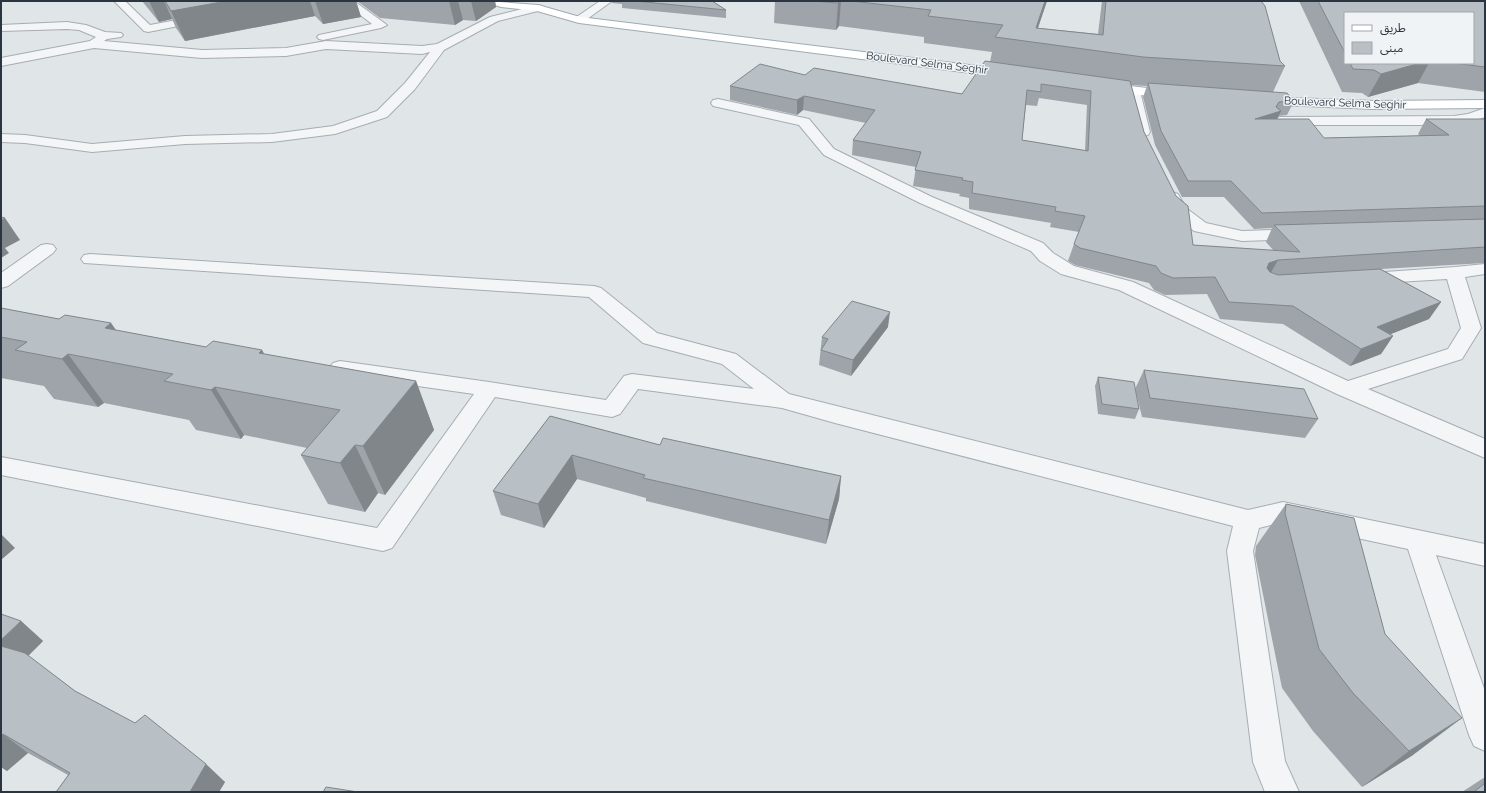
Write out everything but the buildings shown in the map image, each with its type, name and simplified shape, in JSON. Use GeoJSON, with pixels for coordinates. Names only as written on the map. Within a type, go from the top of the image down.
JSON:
{"type":"FeatureCollection","features":[{"type":"Feature","properties":{"kind":"main road","name":"Boulevard Selma Seghir"},"geometry":{"type":"LineString","coordinates":[[492,1],[501,4],[538,8],[580,20],[957,66],[1026,76]]}},
{"type":"Feature","properties":{"kind":"main road"},"geometry":{"type":"LineString","coordinates":[[1095,86],[1187,96]]}},
{"type":"Feature","properties":{"kind":"main road","name":"Boulevard Selma Seghir"},"geometry":{"type":"LineString","coordinates":[[1255,100],[1314,104],[1485,104]]}},
{"type":"Feature","properties":{"kind":"street"},"geometry":{"type":"LineString","coordinates":[[119,1],[148,29]]}},
{"type":"Feature","properties":{"kind":"street"},"geometry":{"type":"LineString","coordinates":[[230,44],[236,49],[331,35],[381,25],[347,1]]}},
{"type":"Feature","properties":{"kind":"street"},"geometry":{"type":"LineString","coordinates":[[580,20],[607,1]]}},
{"type":"Feature","properties":{"kind":"street"},"geometry":{"type":"LineString","coordinates":[[1,62],[94,44],[202,54],[286,52],[326,45],[422,50],[440,47],[494,18],[538,8]]}},
{"type":"Feature","properties":{"kind":"street"},"geometry":{"type":"LineString","coordinates":[[1,28],[66,25],[81,26],[98,35],[104,36],[218,16]]}},
{"type":"Feature","properties":{"kind":"street"},"geometry":{"type":"LineString","coordinates":[[94,44],[104,36]]}},
{"type":"Feature","properties":{"kind":"street"},"geometry":{"type":"LineString","coordinates":[[1,138],[24,139],[92,148],[185,140],[272,138],[335,130],[382,114],[410,86],[440,47]]}},
{"type":"Feature","properties":{"kind":"street"},"geometry":{"type":"LineString","coordinates":[[1133,91],[1147,146]]}},
{"type":"Feature","properties":{"kind":"street"},"geometry":{"type":"LineString","coordinates":[[718,103],[804,122],[829,152],[926,200],[1037,247],[1046,258],[1062,269],[1125,286],[1345,389],[1485,449]]}},
{"type":"Feature","properties":{"kind":"street"},"geometry":{"type":"LineString","coordinates":[[1278,120],[1395,122],[1454,120],[1479,116],[1485,112]]}},
{"type":"Feature","properties":{"kind":"street"},"geometry":{"type":"LineString","coordinates":[[1166,185],[1179,211],[1200,227],[1242,236],[1313,234]]}},
{"type":"Feature","properties":{"kind":"street"},"geometry":{"type":"LineString","coordinates":[[1,282],[47,249]]}},
{"type":"Feature","properties":{"kind":"street"},"geometry":{"type":"LineString","coordinates":[[90,259],[594,292],[650,338],[729,359],[782,400]]}},
{"type":"Feature","properties":{"kind":"street"},"geometry":{"type":"LineString","coordinates":[[1347,279],[1485,270]]}},
{"type":"Feature","properties":{"kind":"street"},"geometry":{"type":"LineString","coordinates":[[1345,389],[1455,354],[1471,328],[1455,273]]}},
{"type":"Feature","properties":{"kind":"street"},"geometry":{"type":"LineString","coordinates":[[324,366],[489,389],[612,409],[632,381],[782,400],[835,415],[1248,520],[1283,512],[1485,555]]}},
{"type":"Feature","properties":{"kind":"street"},"geometry":{"type":"LineString","coordinates":[[1,466],[383,540],[489,389]]}},
{"type":"Feature","properties":{"kind":"street"},"geometry":{"type":"LineString","coordinates":[[1248,520],[1240,551],[1269,762],[1282,792]]}},
{"type":"Feature","properties":{"kind":"street"},"geometry":{"type":"LineString","coordinates":[[1418,541],[1485,734]]}}]}
